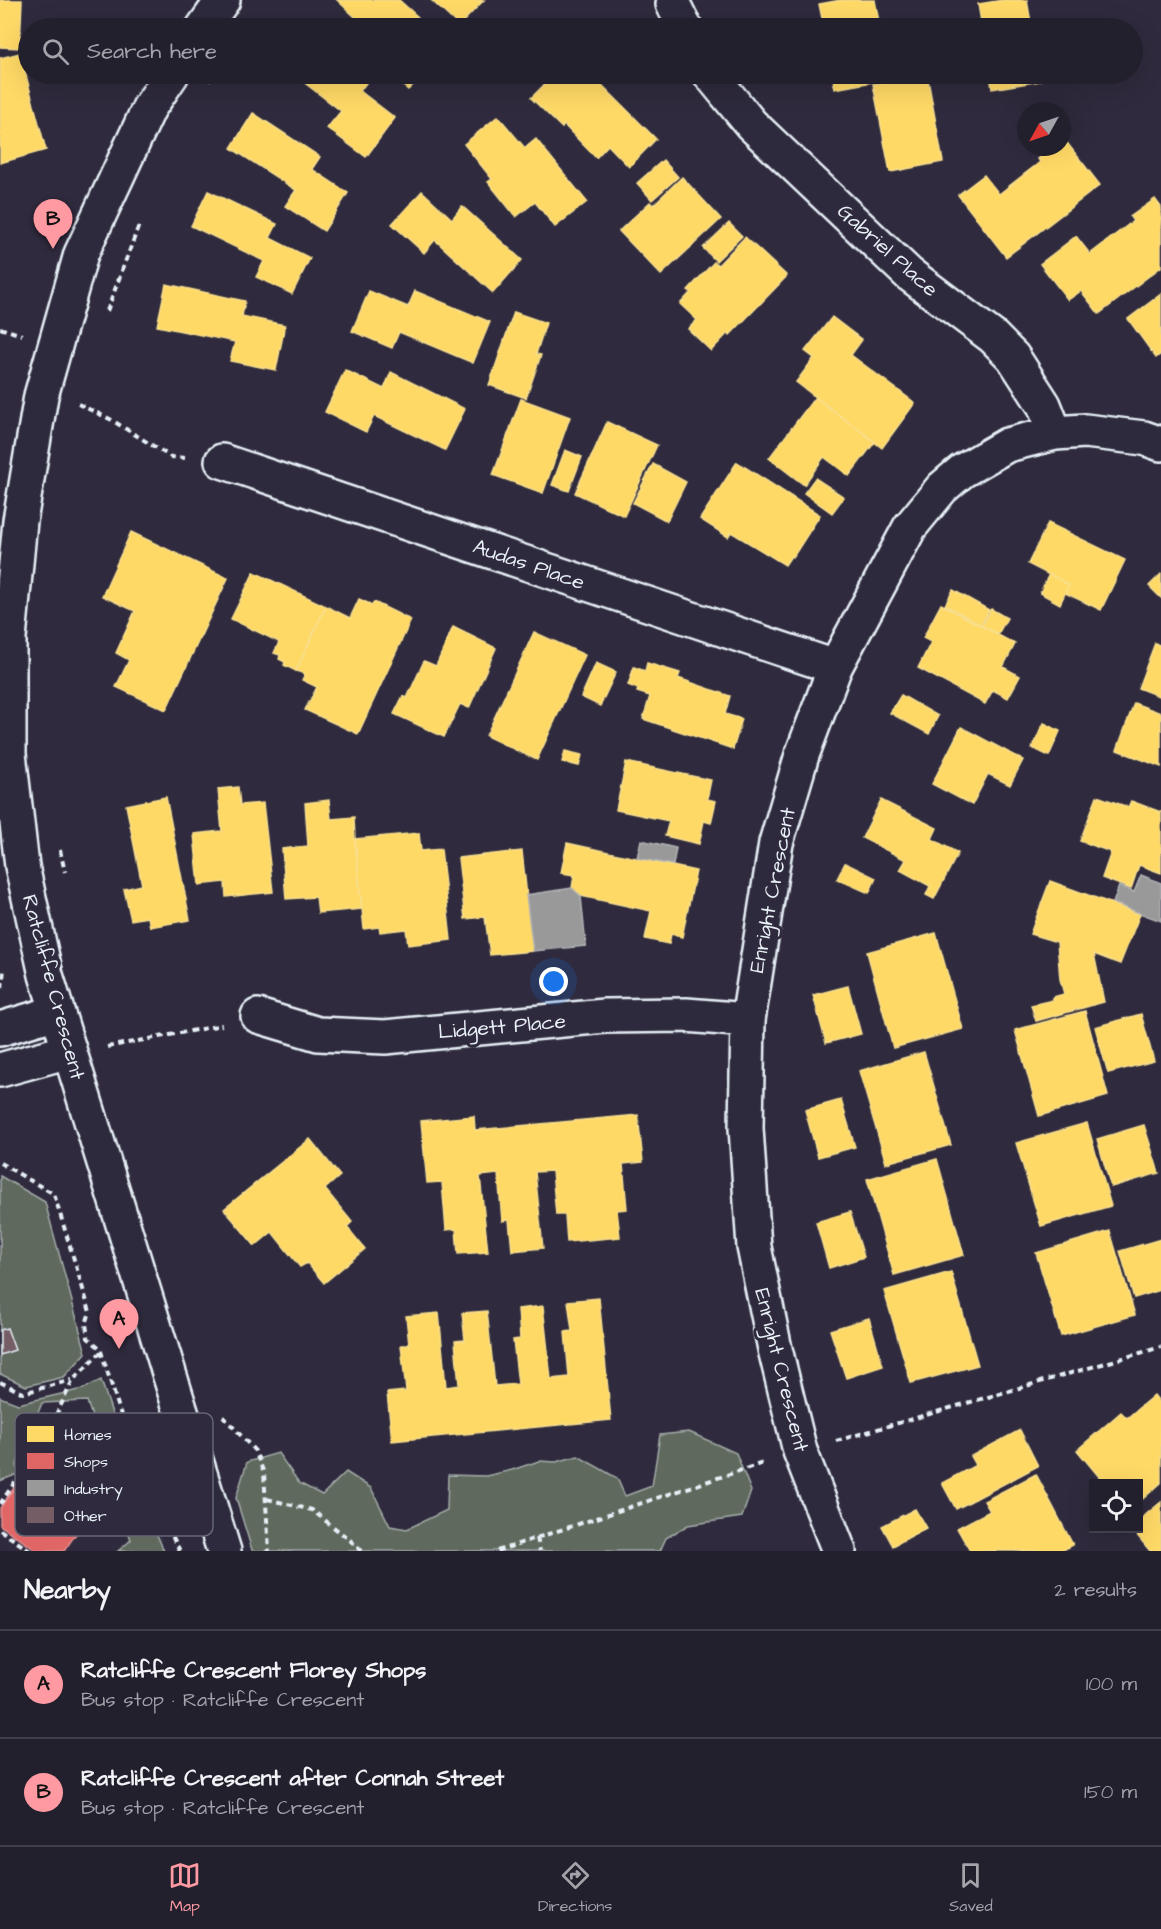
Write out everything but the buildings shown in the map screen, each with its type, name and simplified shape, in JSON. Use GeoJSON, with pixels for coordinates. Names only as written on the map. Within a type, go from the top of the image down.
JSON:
{"type":"FeatureCollection","features":[{"type":"Feature","properties":{"kind":"street"},"geometry":{"type":"LineString","coordinates":[[210,18],[223,0]]}},
{"type":"Feature","properties":{"kind":"street","name":"Ratcliffe Crescent"},"geometry":{"type":"LineString","coordinates":[[165,84],[149,108],[81,254],[41,396],[20,521],[9,638],[9,754],[22,866],[46,975],[181,1413]]}},
{"type":"Feature","properties":{"kind":"street","name":"Gabriel Place"},"geometry":{"type":"LineString","coordinates":[[718,84],[751,124],[909,274],[993,337],[1013,357],[1044,405],[1055,433]]}},
{"type":"Feature","properties":{"kind":"street","name":"Enright Crescent"},"geometry":{"type":"LineString","coordinates":[[839,1551],[800,1451],[775,1349],[754,1247],[746,1128],[748,1020],[776,843],[802,755],[835,667],[910,527],[942,488],[962,471],[1007,445],[1055,433],[1086,430],[1144,438],[1161,444]]}},
{"type":"Feature","properties":{"kind":"street","name":"Audas Place"},"geometry":{"type":"LineString","coordinates":[[222,461],[835,667]]}},
{"type":"Feature","properties":{"kind":"street"},"geometry":{"type":"LineString","coordinates":[[0,1029],[57,1012]]}},
{"type":"Feature","properties":{"kind":"street","name":"Lidgett Place"},"geometry":{"type":"LineString","coordinates":[[258,1016],[318,1034],[385,1037],[605,1016],[686,1015],[748,1020]]}},
{"type":"Feature","properties":{"kind":"street"},"geometry":{"type":"LineString","coordinates":[[0,1070],[69,1051]]}},
{"type":"Feature","properties":{"kind":"street","name":"Ratcliffe Crescent"},"geometry":{"type":"LineString","coordinates":[[213,1516],[224,1551]]}},
{"type":"Feature","properties":{"kind":"path"},"geometry":{"type":"LineString","coordinates":[[104,316],[141,220]]}},
{"type":"Feature","properties":{"kind":"path"},"geometry":{"type":"LineString","coordinates":[[0,328],[22,335]]}},
{"type":"Feature","properties":{"kind":"path"},"geometry":{"type":"LineString","coordinates":[[74,415],[76,403],[110,419],[171,458],[222,461]]}},
{"type":"Feature","properties":{"kind":"path"},"geometry":{"type":"LineString","coordinates":[[58,838],[65,873]]}},
{"type":"Feature","properties":{"kind":"path"},"geometry":{"type":"LineString","coordinates":[[110,1058],[107,1047],[206,1029],[258,1016]]}},
{"type":"Feature","properties":{"kind":"path"},"geometry":{"type":"LineString","coordinates":[[0,1163],[54,1194],[90,1312],[86,1324],[88,1338],[100,1348],[120,1413]]}},
{"type":"Feature","properties":{"kind":"path"},"geometry":{"type":"LineString","coordinates":[[497,1551],[800,1451],[1161,1347]]}},
{"type":"Feature","properties":{"kind":"path"},"geometry":{"type":"LineString","coordinates":[[57,1413],[73,1380],[101,1352]]}},
{"type":"Feature","properties":{"kind":"path"},"geometry":{"type":"LineString","coordinates":[[0,1382],[23,1393],[73,1380]]}},
{"type":"Feature","properties":{"kind":"path"},"geometry":{"type":"LineString","coordinates":[[220,1414],[255,1451],[264,1473],[269,1551]]}},
{"type":"Feature","properties":{"kind":"path"},"geometry":{"type":"LineString","coordinates":[[0,1504],[15,1482]]}},
{"type":"Feature","properties":{"kind":"path"},"geometry":{"type":"LineString","coordinates":[[267,1499],[312,1510],[351,1540],[361,1551]]}},
{"type":"Feature","properties":{"kind":"path"},"geometry":{"type":"LineString","coordinates":[[0,1530],[30,1551]]}},
{"type":"Feature","properties":{"kind":"path"},"geometry":{"type":"LineString","coordinates":[[172,1536],[180,1551]]}},
{"type":"Feature","properties":{"kind":"path"},"geometry":{"type":"LineString","coordinates":[[537,1538],[540,1551]]}},
{"type":"Feature","properties":{"kind":"green space"},"geometry":{"type":"Polygon","coordinates":[[[0,1176],[45,1202],[86,1353],[64,1377],[26,1386],[0,1374],[0,1176]]]}},
{"type":"Feature","properties":{"kind":"green space"},"geometry":{"type":"Polygon","coordinates":[[[101,1380],[112,1413],[91,1413],[87,1401],[42,1403],[38,1413],[15,1413],[15,1475],[0,1481],[0,1397],[18,1404],[83,1389],[101,1380]]]}},
{"type":"Feature","properties":{"kind":"green space"},"geometry":{"type":"Polygon","coordinates":[[[689,1432],[736,1453],[751,1491],[742,1517],[688,1525],[666,1538],[660,1551],[255,1551],[252,1550],[236,1498],[247,1462],[278,1453],[299,1483],[322,1495],[346,1472],[371,1488],[390,1526],[407,1529],[447,1510],[448,1475],[486,1476],[539,1461],[556,1462],[578,1456],[617,1478],[625,1496],[652,1486],[660,1435],[689,1432]]]}},
{"type":"Feature","properties":{"kind":"green space"},"geometry":{"type":"Polygon","coordinates":[[[130,1536],[158,1536],[164,1551],[118,1551],[131,1540],[130,1536]]]}},
{"type":"Feature","properties":{"kind":"place","name":"Ratcliffe Crescent after Connah Street"},"geometry":{"type":"Point","coordinates":[53,249]}},
{"type":"Feature","properties":{"kind":"place","name":"Ratcliffe Crescent Florey Shops"},"geometry":{"type":"Point","coordinates":[119,1349]}}]}
